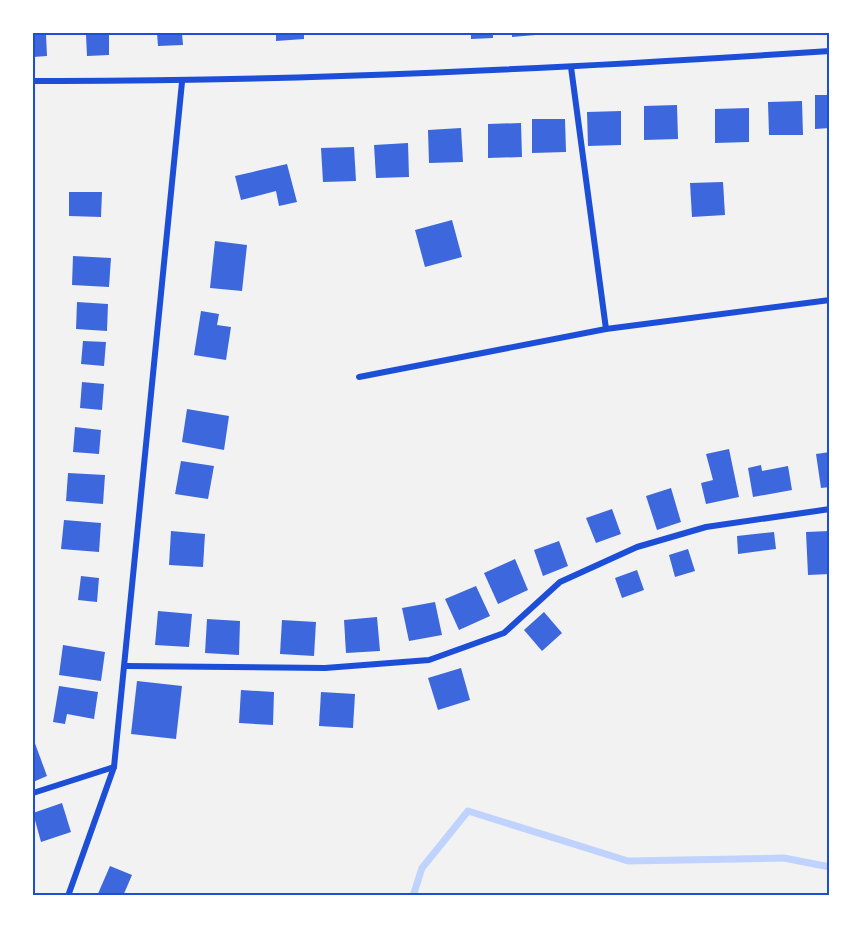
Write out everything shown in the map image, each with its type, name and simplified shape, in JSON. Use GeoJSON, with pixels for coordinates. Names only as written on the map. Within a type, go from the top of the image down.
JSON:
{"type":"FeatureCollection","features":[{"type":"Feature","properties":{"kind":"street"},"geometry":{"type":"LineString","coordinates":[[33,81],[182,82],[571,67],[830,51]]}},
{"type":"Feature","properties":{"kind":"street"},"geometry":{"type":"LineString","coordinates":[[571,67],[606,329]]}},
{"type":"Feature","properties":{"kind":"street"},"geometry":{"type":"LineString","coordinates":[[68,896],[114,767],[126,666],[182,82]]}},
{"type":"Feature","properties":{"kind":"street"},"geometry":{"type":"LineString","coordinates":[[360,377],[606,329],[830,300]]}},
{"type":"Feature","properties":{"kind":"street"},"geometry":{"type":"LineString","coordinates":[[126,666],[325,668],[429,660],[504,633],[560,582],[637,547],[706,527],[830,509]]}},
{"type":"Feature","properties":{"kind":"street"},"geometry":{"type":"LineString","coordinates":[[33,793],[114,767]]}},
{"type":"Feature","properties":{"kind":"building"},"geometry":{"type":"Polygon","coordinates":[[[157,33],[182,33],[183,45],[158,46],[157,33]]]}},
{"type":"Feature","properties":{"kind":"building"},"geometry":{"type":"Polygon","coordinates":[[[276,33],[304,33],[304,39],[276,41],[276,33]]]}},
{"type":"Feature","properties":{"kind":"building"},"geometry":{"type":"Polygon","coordinates":[[[471,33],[493,33],[493,38],[471,39],[471,33]]]}},
{"type":"Feature","properties":{"kind":"building"},"geometry":{"type":"Polygon","coordinates":[[[512,33],[536,33],[536,35],[512,37],[512,33]]]}},
{"type":"Feature","properties":{"kind":"building"},"geometry":{"type":"Polygon","coordinates":[[[109,34],[109,55],[87,56],[86,35],[109,34]]]}},
{"type":"Feature","properties":{"kind":"building"},"geometry":{"type":"Polygon","coordinates":[[[33,35],[46,35],[47,56],[33,57],[33,35]]]}},
{"type":"Feature","properties":{"kind":"building"},"geometry":{"type":"Polygon","coordinates":[[[815,95],[830,95],[830,128],[815,129],[815,95]]]}},
{"type":"Feature","properties":{"kind":"building"},"geometry":{"type":"Polygon","coordinates":[[[802,101],[803,135],[769,135],[768,102],[802,101]]]}},
{"type":"Feature","properties":{"kind":"building"},"geometry":{"type":"Polygon","coordinates":[[[677,105],[678,139],[644,140],[644,106],[677,105]]]}},
{"type":"Feature","properties":{"kind":"building"},"geometry":{"type":"Polygon","coordinates":[[[749,108],[749,142],[715,143],[715,109],[749,108]]]}},
{"type":"Feature","properties":{"kind":"building"},"geometry":{"type":"Polygon","coordinates":[[[621,111],[621,145],[588,146],[587,112],[621,111]]]}},
{"type":"Feature","properties":{"kind":"building"},"geometry":{"type":"Polygon","coordinates":[[[532,119],[565,119],[566,152],[532,153],[532,119]]]}},
{"type":"Feature","properties":{"kind":"building"},"geometry":{"type":"Polygon","coordinates":[[[521,123],[522,157],[488,158],[488,124],[521,123]]]}},
{"type":"Feature","properties":{"kind":"building"},"geometry":{"type":"Polygon","coordinates":[[[461,128],[463,162],[429,163],[428,130],[461,128]]]}},
{"type":"Feature","properties":{"kind":"building"},"geometry":{"type":"Polygon","coordinates":[[[408,143],[409,177],[376,178],[374,145],[408,143]]]}},
{"type":"Feature","properties":{"kind":"building"},"geometry":{"type":"Polygon","coordinates":[[[354,147],[356,181],[323,182],[321,148],[354,147]]]}},
{"type":"Feature","properties":{"kind":"building"},"geometry":{"type":"Polygon","coordinates":[[[287,164],[297,202],[279,206],[276,191],[241,200],[235,176],[287,164]]]}},
{"type":"Feature","properties":{"kind":"building"},"geometry":{"type":"Polygon","coordinates":[[[723,182],[725,215],[692,217],[690,183],[723,182]]]}},
{"type":"Feature","properties":{"kind":"building"},"geometry":{"type":"Polygon","coordinates":[[[69,192],[102,192],[101,217],[69,216],[69,192]]]}},
{"type":"Feature","properties":{"kind":"building"},"geometry":{"type":"Polygon","coordinates":[[[452,220],[462,257],[425,267],[415,230],[452,220]]]}},
{"type":"Feature","properties":{"kind":"building"},"geometry":{"type":"Polygon","coordinates":[[[215,241],[247,245],[242,291],[210,288],[215,241]]]}},
{"type":"Feature","properties":{"kind":"building"},"geometry":{"type":"Polygon","coordinates":[[[73,256],[111,258],[109,287],[72,285],[73,256]]]}},
{"type":"Feature","properties":{"kind":"building"},"geometry":{"type":"Polygon","coordinates":[[[77,302],[108,304],[107,331],[76,329],[77,302]]]}},
{"type":"Feature","properties":{"kind":"building"},"geometry":{"type":"Polygon","coordinates":[[[201,311],[219,314],[217,325],[231,327],[226,360],[194,355],[201,311]]]}},
{"type":"Feature","properties":{"kind":"building"},"geometry":{"type":"Polygon","coordinates":[[[83,341],[106,342],[104,366],[81,364],[83,341]]]}},
{"type":"Feature","properties":{"kind":"building"},"geometry":{"type":"Polygon","coordinates":[[[82,382],[104,384],[102,410],[80,408],[82,382]]]}},
{"type":"Feature","properties":{"kind":"building"},"geometry":{"type":"Polygon","coordinates":[[[187,409],[229,416],[224,450],[182,442],[187,409]]]}},
{"type":"Feature","properties":{"kind":"building"},"geometry":{"type":"Polygon","coordinates":[[[75,427],[101,430],[99,454],[73,452],[75,427]]]}},
{"type":"Feature","properties":{"kind":"building"},"geometry":{"type":"Polygon","coordinates":[[[729,449],[739,497],[706,504],[701,483],[713,480],[706,454],[729,449]]]}},
{"type":"Feature","properties":{"kind":"building"},"geometry":{"type":"Polygon","coordinates":[[[830,452],[830,487],[821,488],[816,454],[830,452]]]}},
{"type":"Feature","properties":{"kind":"building"},"geometry":{"type":"Polygon","coordinates":[[[181,461],[214,466],[208,499],[175,494],[181,461]]]}},
{"type":"Feature","properties":{"kind":"building"},"geometry":{"type":"Polygon","coordinates":[[[761,465],[762,471],[788,466],[792,490],[753,497],[748,468],[761,465]]]}},
{"type":"Feature","properties":{"kind":"building"},"geometry":{"type":"Polygon","coordinates":[[[68,473],[105,475],[103,504],[66,501],[68,473]]]}},
{"type":"Feature","properties":{"kind":"building"},"geometry":{"type":"Polygon","coordinates":[[[671,488],[681,522],[657,530],[646,496],[671,488]]]}},
{"type":"Feature","properties":{"kind":"building"},"geometry":{"type":"Polygon","coordinates":[[[612,509],[621,534],[596,543],[586,518],[612,509]]]}},
{"type":"Feature","properties":{"kind":"building"},"geometry":{"type":"Polygon","coordinates":[[[64,520],[101,523],[99,552],[61,549],[64,520]]]}},
{"type":"Feature","properties":{"kind":"building"},"geometry":{"type":"Polygon","coordinates":[[[171,531],[205,534],[203,567],[169,565],[171,531]]]}},
{"type":"Feature","properties":{"kind":"building"},"geometry":{"type":"Polygon","coordinates":[[[830,531],[830,574],[808,575],[806,532],[830,531]]]}},
{"type":"Feature","properties":{"kind":"building"},"geometry":{"type":"Polygon","coordinates":[[[774,532],[776,549],[738,554],[737,536],[774,532]]]}},
{"type":"Feature","properties":{"kind":"building"},"geometry":{"type":"Polygon","coordinates":[[[559,541],[568,566],[543,576],[534,550],[559,541]]]}},
{"type":"Feature","properties":{"kind":"building"},"geometry":{"type":"Polygon","coordinates":[[[688,549],[695,571],[675,577],[669,555],[688,549]]]}},
{"type":"Feature","properties":{"kind":"building"},"geometry":{"type":"Polygon","coordinates":[[[515,559],[528,590],[498,604],[484,573],[515,559]]]}},
{"type":"Feature","properties":{"kind":"building"},"geometry":{"type":"Polygon","coordinates":[[[637,570],[644,590],[622,598],[615,578],[637,570]]]}},
{"type":"Feature","properties":{"kind":"building"},"geometry":{"type":"Polygon","coordinates":[[[81,576],[99,578],[97,602],[78,600],[81,576]]]}},
{"type":"Feature","properties":{"kind":"building"},"geometry":{"type":"Polygon","coordinates":[[[476,586],[490,616],[459,630],[445,599],[476,586]]]}},
{"type":"Feature","properties":{"kind":"building"},"geometry":{"type":"Polygon","coordinates":[[[435,602],[442,635],[409,641],[402,608],[435,602]]]}},
{"type":"Feature","properties":{"kind":"building"},"geometry":{"type":"Polygon","coordinates":[[[158,611],[192,614],[189,647],[155,645],[158,611]]]}},
{"type":"Feature","properties":{"kind":"building"},"geometry":{"type":"Polygon","coordinates":[[[544,612],[562,633],[542,651],[524,630],[544,612]]]}},
{"type":"Feature","properties":{"kind":"building"},"geometry":{"type":"Polygon","coordinates":[[[377,617],[380,651],[346,653],[344,620],[377,617]]]}},
{"type":"Feature","properties":{"kind":"building"},"geometry":{"type":"Polygon","coordinates":[[[207,619],[240,621],[239,655],[205,653],[207,619]]]}},
{"type":"Feature","properties":{"kind":"building"},"geometry":{"type":"Polygon","coordinates":[[[282,620],[316,622],[314,656],[280,654],[282,620]]]}},
{"type":"Feature","properties":{"kind":"building"},"geometry":{"type":"Polygon","coordinates":[[[63,645],[105,652],[101,681],[59,675],[63,645]]]}},
{"type":"Feature","properties":{"kind":"building"},"geometry":{"type":"Polygon","coordinates":[[[461,668],[470,700],[438,710],[428,678],[461,668]]]}},
{"type":"Feature","properties":{"kind":"building"},"geometry":{"type":"Polygon","coordinates":[[[137,681],[182,686],[176,739],[131,734],[137,681]]]}},
{"type":"Feature","properties":{"kind":"building"},"geometry":{"type":"Polygon","coordinates":[[[59,686],[98,692],[94,719],[67,714],[65,724],[53,722],[59,686]]]}},
{"type":"Feature","properties":{"kind":"building"},"geometry":{"type":"Polygon","coordinates":[[[241,690],[274,692],[273,725],[239,723],[241,690]]]}},
{"type":"Feature","properties":{"kind":"building"},"geometry":{"type":"Polygon","coordinates":[[[321,692],[355,694],[353,728],[319,726],[321,692]]]}},
{"type":"Feature","properties":{"kind":"building"},"geometry":{"type":"Polygon","coordinates":[[[33,738],[47,776],[33,782],[33,738]]]}},
{"type":"Feature","properties":{"kind":"building"},"geometry":{"type":"Polygon","coordinates":[[[62,803],[71,832],[41,842],[33,813],[62,803]]]}},
{"type":"Feature","properties":{"kind":"building"},"geometry":{"type":"Polygon","coordinates":[[[110,866],[132,875],[123,896],[97,896],[110,866]]]}},
{"type":"Feature","properties":{"kind":"waterway"},"geometry":{"type":"LineString","coordinates":[[413,896],[422,868],[468,811],[628,861],[784,858],[830,867]]}}]}
